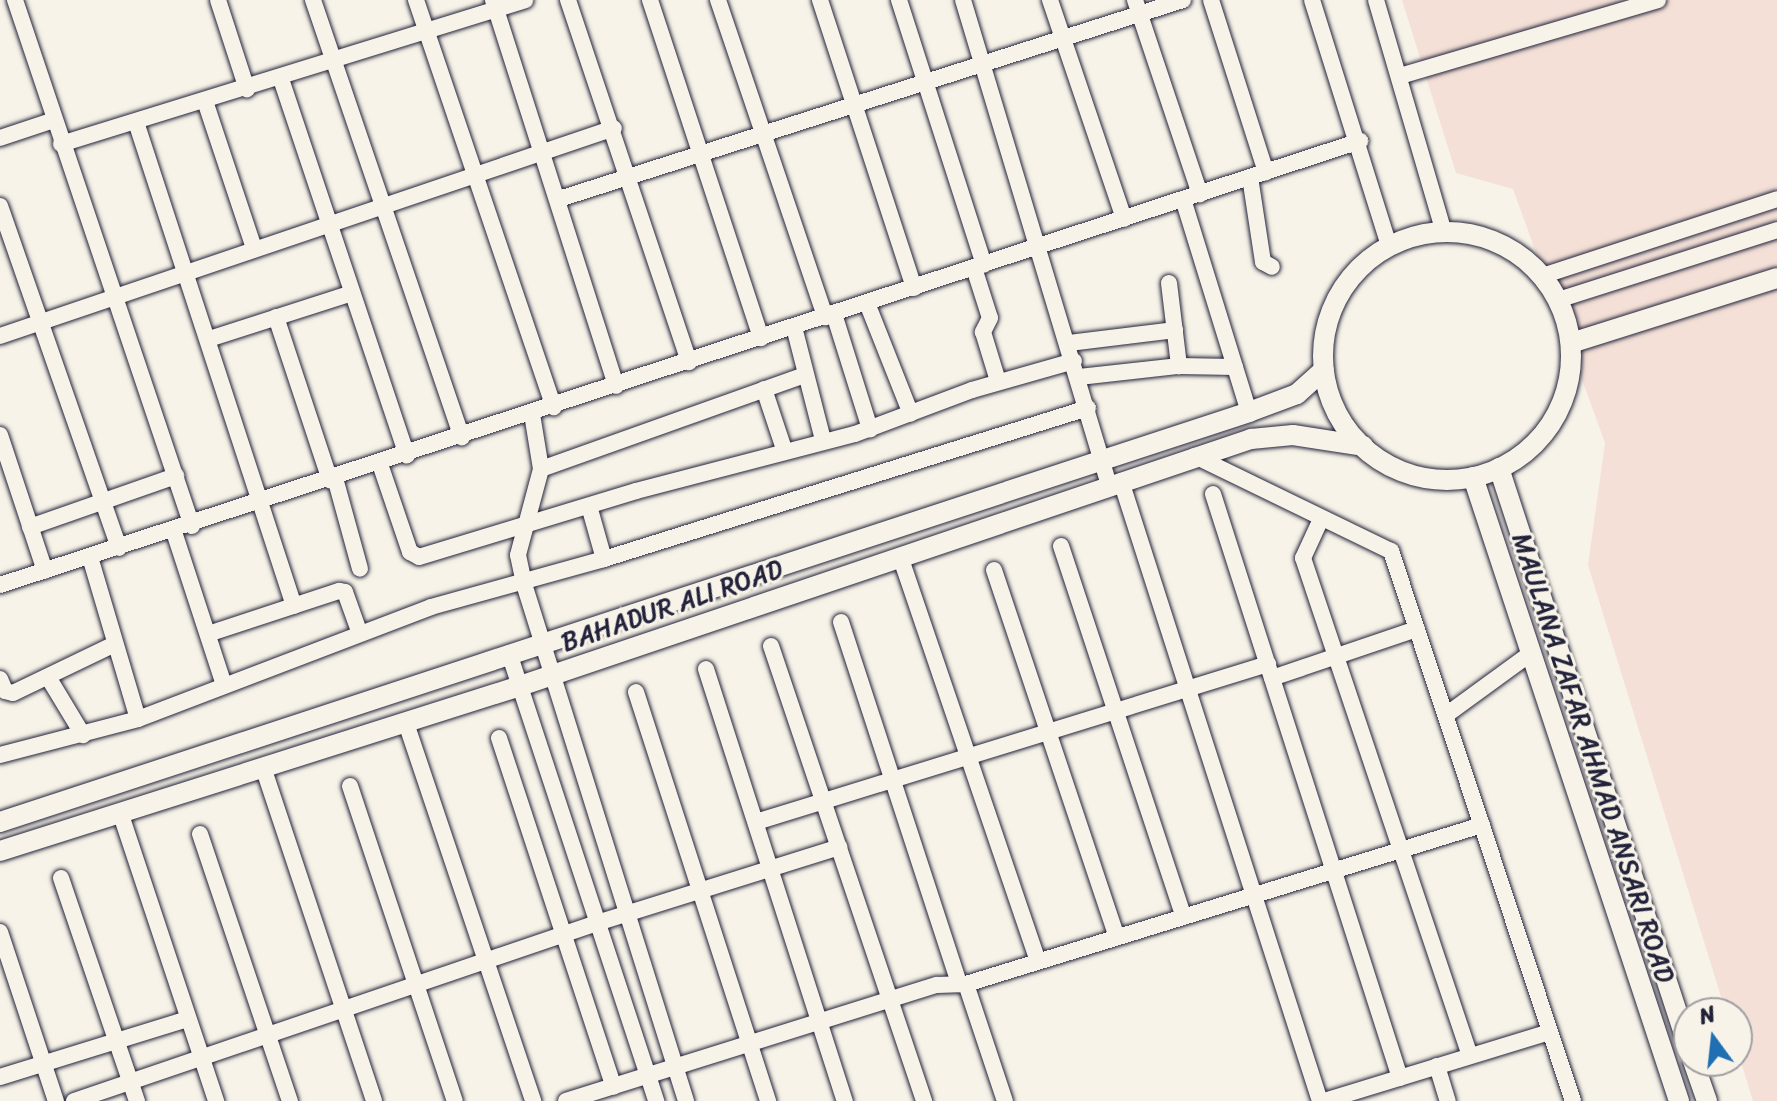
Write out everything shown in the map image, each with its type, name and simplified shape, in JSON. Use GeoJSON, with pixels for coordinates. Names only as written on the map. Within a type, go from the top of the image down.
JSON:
{"type":"FeatureCollection","features":[{"type":"Feature","properties":{"kind":"main road"},"geometry":{"type":"LineString","coordinates":[[1444,232],[1498,243],[1542,276],[1558,300],[1571,343],[1570,378],[1555,417],[1528,449],[1499,468],[1473,477],[1414,475],[1363,446],[1337,412],[1324,370],[1324,338],[1334,306],[1357,272],[1389,246],[1444,232]]}},
{"type":"Feature","properties":{"kind":"main road"},"geometry":{"type":"LineString","coordinates":[[1571,343],[1777,278]]}},
{"type":"Feature","properties":{"kind":"main road","name":"BAHADUR ALI ROAD"},"geometry":{"type":"LineString","coordinates":[[0,822],[1102,456],[1249,412],[1297,394],[1324,370]]}},
{"type":"Feature","properties":{"kind":"main road","name":"BAHADUR ALI ROAD"},"geometry":{"type":"LineString","coordinates":[[0,851],[520,686],[1195,456],[1277,436],[1363,446]]}},
{"type":"Feature","properties":{"kind":"main road","name":"MAULANA ZAFAR AHMAD ANSARI ROAD"},"geometry":{"type":"LineString","coordinates":[[1499,468],[1673,1000]]}},
{"type":"Feature","properties":{"kind":"main road","name":"MAULANA ZAFAR AHMAD ANSARI ROAD"},"geometry":{"type":"LineString","coordinates":[[1473,477],[1679,1101]]}},
{"type":"Feature","properties":{"kind":"main road"},"geometry":{"type":"LineString","coordinates":[[1699,1077],[1707,1101]]}},
{"type":"Feature","properties":{"kind":"street"},"geometry":{"type":"LineString","coordinates":[[15,0],[192,526]]}},
{"type":"Feature","properties":{"kind":"street"},"geometry":{"type":"LineString","coordinates":[[218,0],[247,89]]}},
{"type":"Feature","properties":{"kind":"street"},"geometry":{"type":"LineString","coordinates":[[313,0],[462,437]]}},
{"type":"Feature","properties":{"kind":"street"},"geometry":{"type":"LineString","coordinates":[[416,0],[554,407]]}},
{"type":"Feature","properties":{"kind":"street"},"geometry":{"type":"LineString","coordinates":[[61,144],[333,63],[427,32],[495,5],[525,0]]}},
{"type":"Feature","properties":{"kind":"street"},"geometry":{"type":"LineString","coordinates":[[568,0],[614,128],[689,362]]}},
{"type":"Feature","properties":{"kind":"street"},"geometry":{"type":"LineString","coordinates":[[650,0],[761,338]]}},
{"type":"Feature","properties":{"kind":"street"},"geometry":{"type":"LineString","coordinates":[[718,0],[870,429]]}},
{"type":"Feature","properties":{"kind":"street"},"geometry":{"type":"LineString","coordinates":[[820,0],[914,288]]}},
{"type":"Feature","properties":{"kind":"street"},"geometry":{"type":"LineString","coordinates":[[899,0],[979,266],[990,318],[983,332],[998,381]]}},
{"type":"Feature","properties":{"kind":"street"},"geometry":{"type":"LineString","coordinates":[[963,0],[1102,456],[1115,483],[1188,689],[1253,893],[1325,1101],[1354,1097],[1400,1078],[1550,1032]]}},
{"type":"Feature","properties":{"kind":"street"},"geometry":{"type":"LineString","coordinates":[[1050,0],[1124,219]]}},
{"type":"Feature","properties":{"kind":"street"},"geometry":{"type":"LineString","coordinates":[[559,199],[927,85],[1063,39],[1137,7],[1183,0]]}},
{"type":"Feature","properties":{"kind":"street"},"geometry":{"type":"LineString","coordinates":[[1211,0],[1258,174],[1263,262],[1272,267]]}},
{"type":"Feature","properties":{"kind":"street"},"geometry":{"type":"LineString","coordinates":[[1312,0],[1360,141],[1389,246]]}},
{"type":"Feature","properties":{"kind":"street"},"geometry":{"type":"LineString","coordinates":[[1376,0],[1444,232]]}},
{"type":"Feature","properties":{"kind":"street"},"geometry":{"type":"LineString","coordinates":[[1400,76],[1658,0]]}},
{"type":"Feature","properties":{"kind":"street"},"geometry":{"type":"LineString","coordinates":[[495,5],[544,151],[616,386]]}},
{"type":"Feature","properties":{"kind":"street"},"geometry":{"type":"LineString","coordinates":[[1137,7],[1200,194]]}},
{"type":"Feature","properties":{"kind":"street"},"geometry":{"type":"LineString","coordinates":[[281,79],[407,455]]}},
{"type":"Feature","properties":{"kind":"street"},"geometry":{"type":"LineString","coordinates":[[205,101],[254,248]]}},
{"type":"Feature","properties":{"kind":"street"},"geometry":{"type":"LineString","coordinates":[[0,138],[54,120]]}},
{"type":"Feature","properties":{"kind":"street"},"geometry":{"type":"LineString","coordinates":[[136,122],[294,606]]}},
{"type":"Feature","properties":{"kind":"street"},"geometry":{"type":"LineString","coordinates":[[0,336],[614,128]]}},
{"type":"Feature","properties":{"kind":"street"},"geometry":{"type":"LineString","coordinates":[[0,585],[174,532],[1360,141]]}},
{"type":"Feature","properties":{"kind":"street"},"geometry":{"type":"LineString","coordinates":[[1183,199],[1249,412]]}},
{"type":"Feature","properties":{"kind":"street"},"geometry":{"type":"LineString","coordinates":[[1542,276],[1777,199]]}},
{"type":"Feature","properties":{"kind":"street"},"geometry":{"type":"LineString","coordinates":[[0,206],[119,548]]}},
{"type":"Feature","properties":{"kind":"street"},"geometry":{"type":"LineString","coordinates":[[1558,300],[1777,230]]}},
{"type":"Feature","properties":{"kind":"street"},"geometry":{"type":"LineString","coordinates":[[1169,283],[1179,366]]}},
{"type":"Feature","properties":{"kind":"street"},"geometry":{"type":"LineString","coordinates":[[209,339],[352,293]]}},
{"type":"Feature","properties":{"kind":"street"},"geometry":{"type":"LineString","coordinates":[[867,303],[911,414]]}},
{"type":"Feature","properties":{"kind":"street"},"geometry":{"type":"LineString","coordinates":[[276,317],[333,479],[360,569]]}},
{"type":"Feature","properties":{"kind":"street"},"geometry":{"type":"LineString","coordinates":[[794,327],[823,440]]}},
{"type":"Feature","properties":{"kind":"street"},"geometry":{"type":"LineString","coordinates":[[1069,343],[1175,330]]}},
{"type":"Feature","properties":{"kind":"street"},"geometry":{"type":"LineString","coordinates":[[380,464],[414,556],[527,526],[784,449],[870,429],[998,381],[1076,369],[1235,367]]}},
{"type":"Feature","properties":{"kind":"street"},"geometry":{"type":"LineString","coordinates":[[541,469],[805,375]]}},
{"type":"Feature","properties":{"kind":"street"},"geometry":{"type":"LineString","coordinates":[[764,389],[784,449]]}},
{"type":"Feature","properties":{"kind":"street"},"geometry":{"type":"LineString","coordinates":[[0,755],[138,719],[359,631],[524,584],[1088,408]]}},
{"type":"Feature","properties":{"kind":"street"},"geometry":{"type":"LineString","coordinates":[[532,414],[541,469],[518,555],[524,584],[539,643],[686,1101]]}},
{"type":"Feature","properties":{"kind":"street"},"geometry":{"type":"LineString","coordinates":[[0,435],[45,571]]}},
{"type":"Feature","properties":{"kind":"street"},"geometry":{"type":"LineString","coordinates":[[1195,456],[1391,551],[1573,1101]]}},
{"type":"Feature","properties":{"kind":"street"},"geometry":{"type":"LineString","coordinates":[[30,527],[176,476]]}},
{"type":"Feature","properties":{"kind":"street"},"geometry":{"type":"LineString","coordinates":[[1213,494],[1400,1078]]}},
{"type":"Feature","properties":{"kind":"street"},"geometry":{"type":"LineString","coordinates":[[589,506],[604,559]]}},
{"type":"Feature","properties":{"kind":"street"},"geometry":{"type":"LineString","coordinates":[[1321,519],[1303,558],[1470,1056]]}},
{"type":"Feature","properties":{"kind":"street"},"geometry":{"type":"LineString","coordinates":[[174,532],[224,685]]}},
{"type":"Feature","properties":{"kind":"street"},"geometry":{"type":"LineString","coordinates":[[1061,546],[1183,915]]}},
{"type":"Feature","properties":{"kind":"street"},"geometry":{"type":"LineString","coordinates":[[900,556],[1038,961]]}},
{"type":"Feature","properties":{"kind":"street"},"geometry":{"type":"LineString","coordinates":[[90,557],[138,719]]}},
{"type":"Feature","properties":{"kind":"street"},"geometry":{"type":"LineString","coordinates":[[994,570],[1117,937]]}},
{"type":"Feature","properties":{"kind":"street"},"geometry":{"type":"LineString","coordinates":[[208,634],[342,591],[359,631]]}},
{"type":"Feature","properties":{"kind":"street"},"geometry":{"type":"LineString","coordinates":[[841,622],[892,780],[1005,1101]]}},
{"type":"Feature","properties":{"kind":"street"},"geometry":{"type":"LineString","coordinates":[[756,822],[1188,689],[1336,657],[1417,629]]}},
{"type":"Feature","properties":{"kind":"street"},"geometry":{"type":"LineString","coordinates":[[0,679],[5,691],[13,693],[115,644]]}},
{"type":"Feature","properties":{"kind":"street"},"geometry":{"type":"LineString","coordinates":[[771,646],[924,1101]]}},
{"type":"Feature","properties":{"kind":"street"},"geometry":{"type":"LineString","coordinates":[[509,653],[656,1101]]}},
{"type":"Feature","properties":{"kind":"street"},"geometry":{"type":"LineString","coordinates":[[1446,715],[1531,653]]}},
{"type":"Feature","properties":{"kind":"street"},"geometry":{"type":"LineString","coordinates":[[706,669],[845,1101]]}},
{"type":"Feature","properties":{"kind":"street"},"geometry":{"type":"LineString","coordinates":[[48,677],[83,735]]}},
{"type":"Feature","properties":{"kind":"street"},"geometry":{"type":"LineString","coordinates":[[636,692],[768,1101]]}},
{"type":"Feature","properties":{"kind":"street"},"geometry":{"type":"LineString","coordinates":[[406,723],[533,1101]]}},
{"type":"Feature","properties":{"kind":"street"},"geometry":{"type":"LineString","coordinates":[[499,738],[614,1087]]}},
{"type":"Feature","properties":{"kind":"street"},"geometry":{"type":"LineString","coordinates":[[263,767],[346,1008],[374,1101]]}},
{"type":"Feature","properties":{"kind":"street"},"geometry":{"type":"LineString","coordinates":[[350,786],[455,1101]]}},
{"type":"Feature","properties":{"kind":"street"},"geometry":{"type":"LineString","coordinates":[[120,812],[216,1101]]}},
{"type":"Feature","properties":{"kind":"street"},"geometry":{"type":"LineString","coordinates":[[576,1100],[937,985],[963,984],[1482,825]]}},
{"type":"Feature","properties":{"kind":"street"},"geometry":{"type":"LineString","coordinates":[[200,834],[290,1101]]}},
{"type":"Feature","properties":{"kind":"street"},"geometry":{"type":"LineString","coordinates":[[74,1101],[597,923],[770,866],[839,847]]}},
{"type":"Feature","properties":{"kind":"street"},"geometry":{"type":"LineString","coordinates":[[61,878],[137,1101]]}},
{"type":"Feature","properties":{"kind":"street"},"geometry":{"type":"LineString","coordinates":[[0,932],[56,1101]]}},
{"type":"Feature","properties":{"kind":"street"},"geometry":{"type":"LineString","coordinates":[[0,1077],[187,1019]]}},
{"type":"Feature","properties":{"kind":"street"},"geometry":{"type":"LineString","coordinates":[[1437,1066],[1448,1101]]}},
{"type":"Feature","properties":{"kind":"shaded area"},"geometry":{"type":"Polygon","coordinates":[[[1402,0],[1777,0],[1777,1101],[1753,1101],[1746,1077],[1753,1077],[1753,997],[1721,997],[1588,565],[1605,443],[1513,189],[1456,173],[1402,0]]]}}]}
